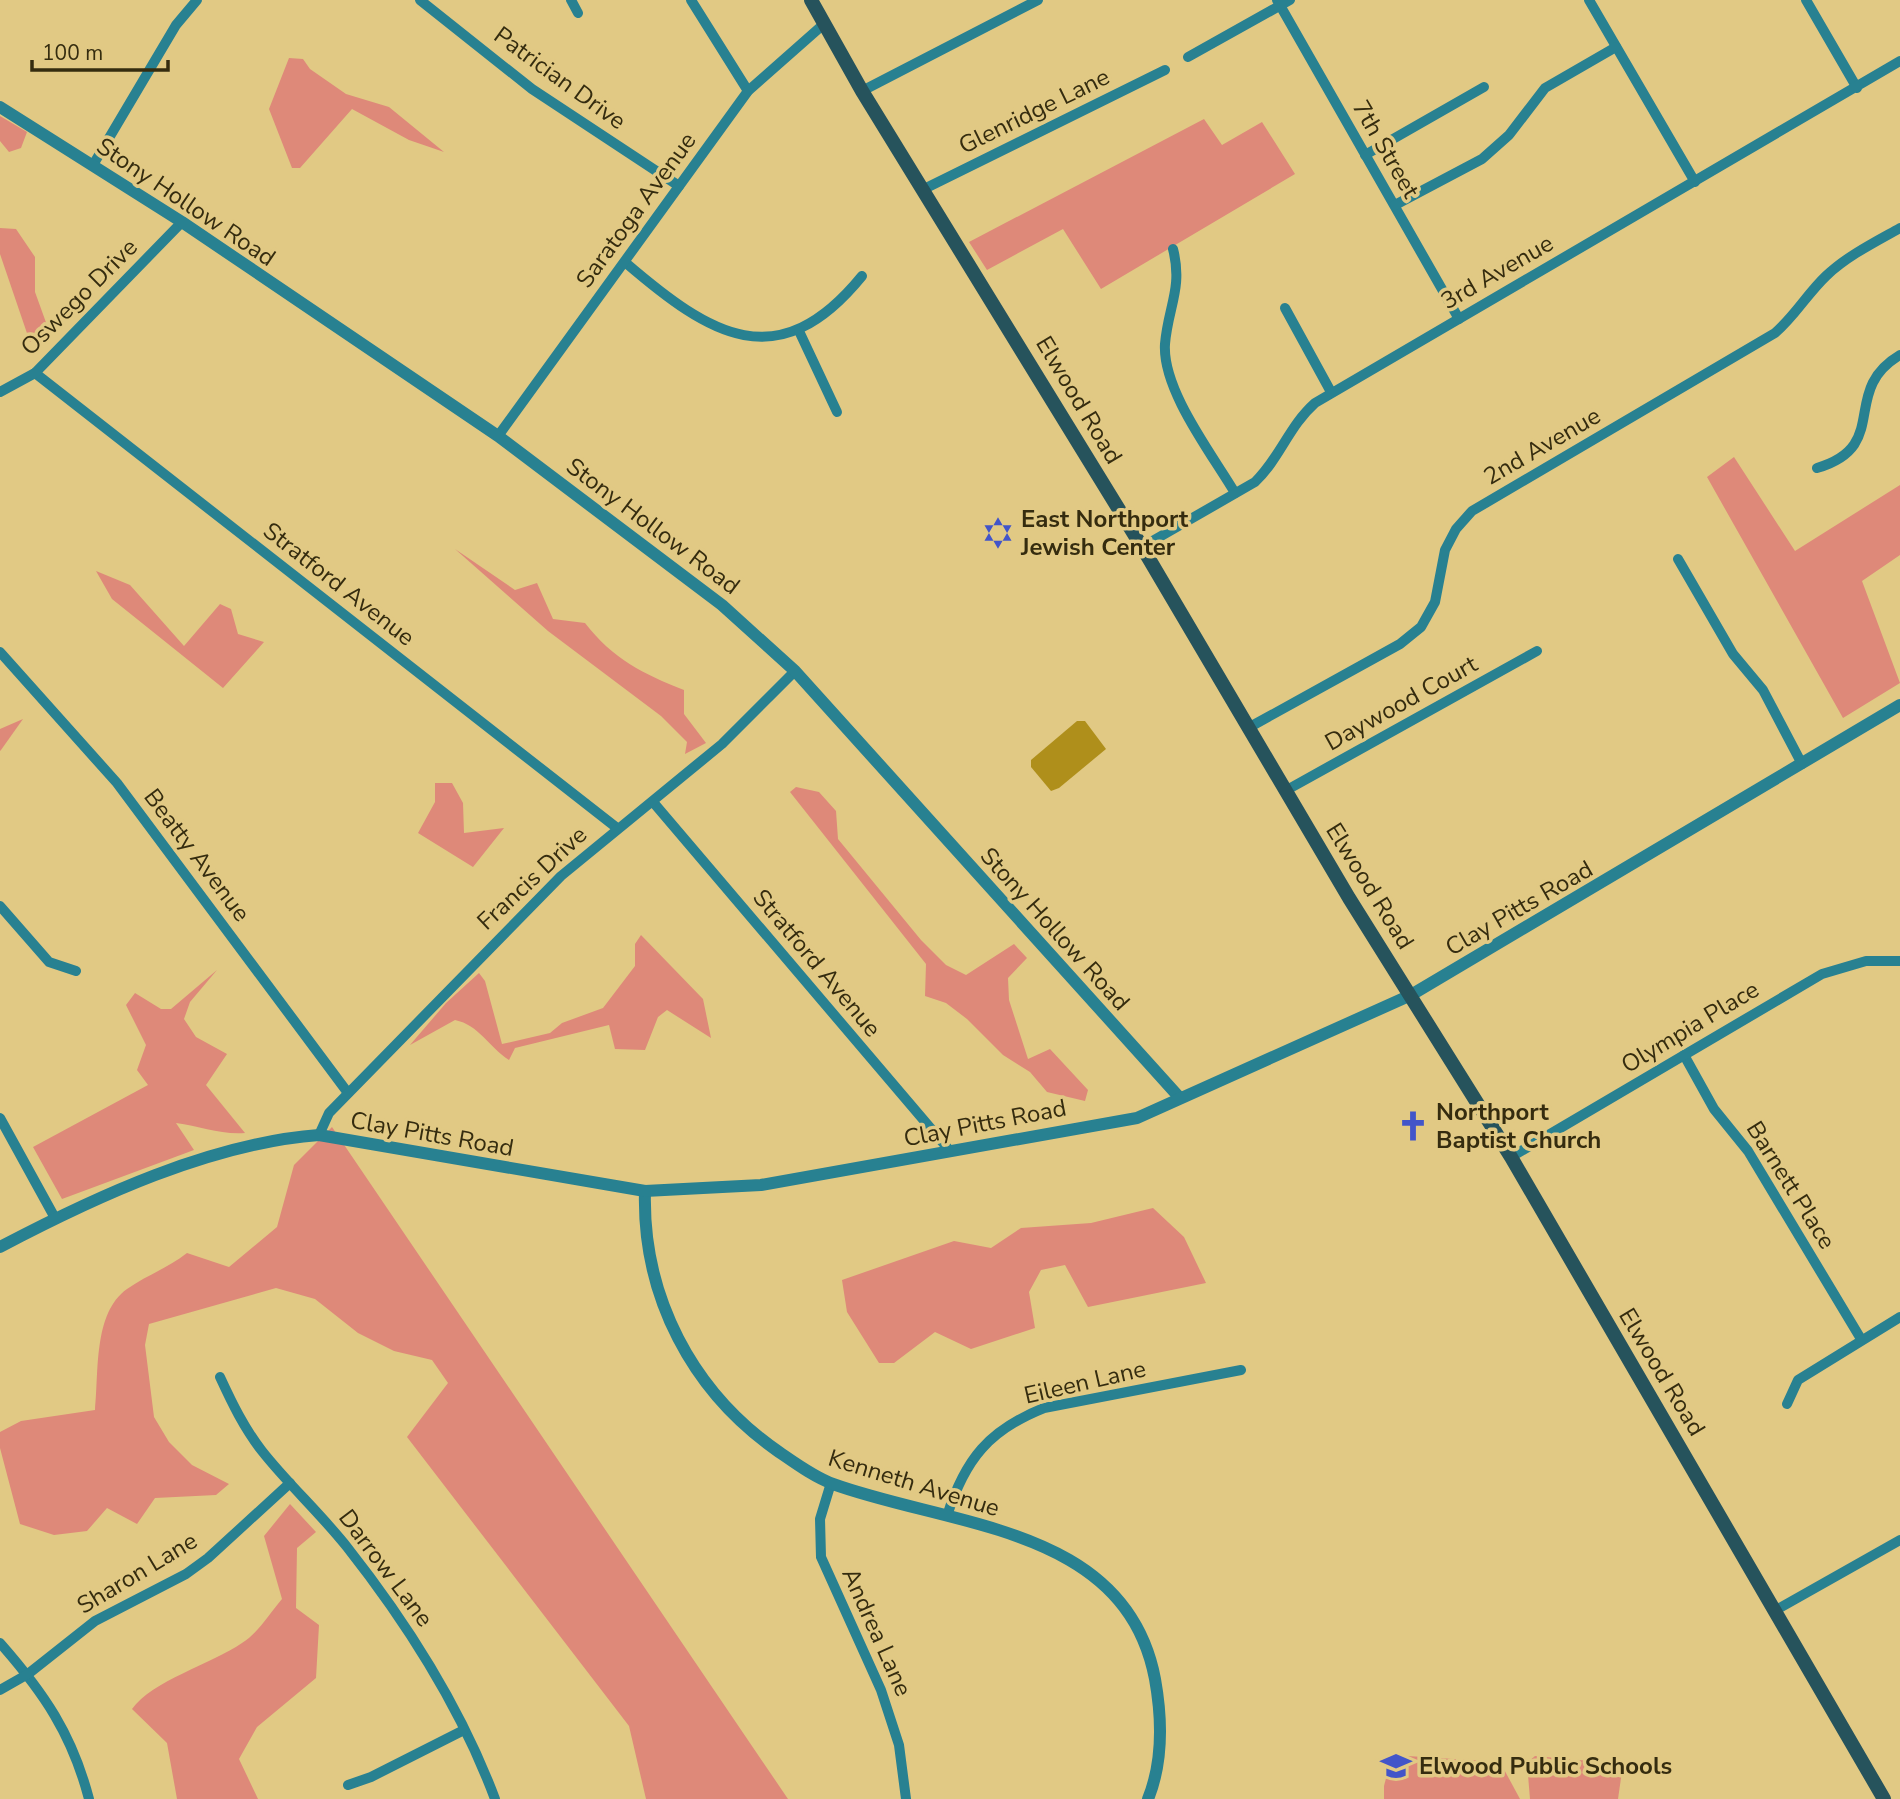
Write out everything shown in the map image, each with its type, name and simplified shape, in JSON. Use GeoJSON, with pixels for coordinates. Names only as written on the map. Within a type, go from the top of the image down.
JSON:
{"type":"FeatureCollection","features":[{"type":"Feature","properties":{"kind":"main road","name":"Elwood Road"},"geometry":{"type":"LineString","coordinates":[[811,0],[862,91],[1142,547],[1285,791],[1511,1157],[1885,1799]]}},
{"type":"Feature","properties":{"kind":"street"},"geometry":{"type":"LineString","coordinates":[[93,165],[176,25],[197,0]]}},
{"type":"Feature","properties":{"kind":"street","name":"Patrician Drive"},"geometry":{"type":"LineString","coordinates":[[420,0],[532,89],[679,186]]}},
{"type":"Feature","properties":{"kind":"street"},"geometry":{"type":"LineString","coordinates":[[571,0],[578,13]]}},
{"type":"Feature","properties":{"kind":"street"},"geometry":{"type":"LineString","coordinates":[[691,0],[748,91]]}},
{"type":"Feature","properties":{"kind":"street"},"geometry":{"type":"LineString","coordinates":[[862,91],[1038,0]]}},
{"type":"Feature","properties":{"kind":"street"},"geometry":{"type":"LineString","coordinates":[[1589,0],[1695,182]]}},
{"type":"Feature","properties":{"kind":"street"},"geometry":{"type":"LineString","coordinates":[[1806,0],[1857,88]]}},
{"type":"Feature","properties":{"kind":"street"},"geometry":{"type":"LineString","coordinates":[[1188,57],[1283,2]]}},
{"type":"Feature","properties":{"kind":"street","name":"7th Street"},"geometry":{"type":"LineString","coordinates":[[1283,2],[1365,155],[1459,319]]}},
{"type":"Feature","properties":{"kind":"street","name":"Saratoga Avenue"},"geometry":{"type":"LineString","coordinates":[[498,436],[748,91],[825,23]]}},
{"type":"Feature","properties":{"kind":"street"},"geometry":{"type":"LineString","coordinates":[[1395,205],[1482,159],[1503,141],[1545,88],[1616,47]]}},
{"type":"Feature","properties":{"kind":"street","name":"3rd Avenue"},"geometry":{"type":"LineString","coordinates":[[1142,547],[1255,482],[1270,468],[1302,414],[1331,392],[1900,61]]}},
{"type":"Feature","properties":{"kind":"street","name":"Glenridge Lane"},"geometry":{"type":"LineString","coordinates":[[922,190],[1165,70]]}},
{"type":"Feature","properties":{"kind":"street"},"geometry":{"type":"LineString","coordinates":[[1365,155],[1484,87]]}},
{"type":"Feature","properties":{"kind":"street","name":"Stony Hollow Road"},"geometry":{"type":"LineString","coordinates":[[0,107],[182,222],[498,436],[722,605],[795,671],[1179,1097]]}},
{"type":"Feature","properties":{"kind":"street","name":"Oswego Drive"},"geometry":{"type":"LineString","coordinates":[[0,392],[35,373],[182,222]]}},
{"type":"Feature","properties":{"kind":"street","name":"2nd Avenue"},"geometry":{"type":"LineString","coordinates":[[1248,728],[1399,644],[1421,627],[1435,602],[1445,550],[1456,529],[1472,511],[1774,333],[1794,317],[1825,276],[1844,260],[1900,228]]}},
{"type":"Feature","properties":{"kind":"street"},"geometry":{"type":"LineString","coordinates":[[1173,249],[1179,272],[1165,345],[1168,369],[1178,396],[1235,493]]}},
{"type":"Feature","properties":{"kind":"street"},"geometry":{"type":"LineString","coordinates":[[626,262],[655,288],[710,325],[751,337],[799,331],[845,298],[862,276]]}},
{"type":"Feature","properties":{"kind":"street"},"geometry":{"type":"LineString","coordinates":[[1285,308],[1331,392]]}},
{"type":"Feature","properties":{"kind":"street"},"geometry":{"type":"LineString","coordinates":[[799,331],[837,412]]}},
{"type":"Feature","properties":{"kind":"street"},"geometry":{"type":"LineString","coordinates":[[1817,468],[1841,461],[1856,446],[1873,379],[1883,365],[1900,355]]}},
{"type":"Feature","properties":{"kind":"street","name":"Stratford Avenue"},"geometry":{"type":"LineString","coordinates":[[35,373],[617,828]]}},
{"type":"Feature","properties":{"kind":"street"},"geometry":{"type":"LineString","coordinates":[[1678,559],[1733,654],[1763,690],[1802,764]]}},
{"type":"Feature","properties":{"kind":"street","name":"Daywood Court"},"geometry":{"type":"LineString","coordinates":[[1285,791],[1537,651]]}},
{"type":"Feature","properties":{"kind":"street","name":"Beatty Avenue"},"geometry":{"type":"LineString","coordinates":[[0,652],[117,783],[348,1093]]}},
{"type":"Feature","properties":{"kind":"street","name":"Francis Drive"},"geometry":{"type":"LineString","coordinates":[[318,1135],[328,1113],[521,914],[617,828],[653,802],[722,744],[795,671]]}},
{"type":"Feature","properties":{"kind":"street","name":"Clay Pitts Road"},"geometry":{"type":"LineString","coordinates":[[0,1247],[55,1218],[229,1149],[278,1138],[318,1135],[645,1191],[761,1185],[1136,1118],[1411,995],[1900,705]]}},
{"type":"Feature","properties":{"kind":"street","name":"Stratford Avenue"},"geometry":{"type":"LineString","coordinates":[[653,802],[950,1151]]}},
{"type":"Feature","properties":{"kind":"street"},"geometry":{"type":"LineString","coordinates":[[0,906],[49,962],[76,971]]}},
{"type":"Feature","properties":{"kind":"street","name":"Olympia Place"},"geometry":{"type":"LineString","coordinates":[[1511,1157],[1822,974],[1866,961],[1900,961]]}},
{"type":"Feature","properties":{"kind":"street","name":"Barnett Place"},"geometry":{"type":"LineString","coordinates":[[1684,1055],[1714,1109],[1748,1151],[1861,1339]]}},
{"type":"Feature","properties":{"kind":"street"},"geometry":{"type":"LineString","coordinates":[[0,1118],[55,1218]]}},
{"type":"Feature","properties":{"kind":"street","name":"Kenneth Avenue"},"geometry":{"type":"LineString","coordinates":[[645,1191],[644,1221],[654,1280],[678,1341],[696,1371],[754,1435],[831,1483],[947,1516],[1062,1555],[1104,1583],[1131,1615],[1149,1653],[1160,1705],[1157,1762],[1148,1799]]}},
{"type":"Feature","properties":{"kind":"street"},"geometry":{"type":"LineString","coordinates":[[1787,1404],[1798,1380],[1900,1317]]}},
{"type":"Feature","properties":{"kind":"street","name":"Eileen Lane"},"geometry":{"type":"LineString","coordinates":[[947,1516],[956,1489],[981,1447],[999,1431],[1023,1416],[1044,1408],[1241,1370]]}},
{"type":"Feature","properties":{"kind":"street","name":"Darrow Lane"},"geometry":{"type":"LineString","coordinates":[[220,1377],[246,1428],[346,1547],[420,1650],[464,1730],[495,1799]]}},
{"type":"Feature","properties":{"kind":"street","name":"Sharon Lane"},"geometry":{"type":"LineString","coordinates":[[0,1690],[28,1674],[95,1620],[186,1574],[208,1558],[290,1483]]}},
{"type":"Feature","properties":{"kind":"street","name":"Andrea Lane"},"geometry":{"type":"LineString","coordinates":[[831,1483],[820,1519],[821,1557],[881,1690],[899,1745],[906,1799]]}},
{"type":"Feature","properties":{"kind":"street"},"geometry":{"type":"LineString","coordinates":[[1776,1610],[1900,1540]]}},
{"type":"Feature","properties":{"kind":"street"},"geometry":{"type":"LineString","coordinates":[[0,1643],[50,1703],[65,1732],[89,1799]]}},
{"type":"Feature","properties":{"kind":"street"},"geometry":{"type":"LineString","coordinates":[[348,1784],[371,1777],[464,1730]]}},
{"type":"Feature","properties":{"kind":"shaded area"},"geometry":{"type":"Polygon","coordinates":[[[289,58],[303,59],[310,69],[346,94],[389,107],[444,152],[409,140],[352,109],[300,168],[292,168],[269,109],[289,58]]]}},
{"type":"Feature","properties":{"kind":"shaded area"},"geometry":{"type":"Polygon","coordinates":[[[0,116],[27,132],[21,148],[9,152],[0,141],[0,116]]]}},
{"type":"Feature","properties":{"kind":"shaded area"},"geometry":{"type":"Polygon","coordinates":[[[1204,119],[1222,145],[1262,122],[1295,174],[1101,289],[1063,229],[987,270],[969,242],[1204,119]]]}},
{"type":"Feature","properties":{"kind":"shaded area"},"geometry":{"type":"Polygon","coordinates":[[[0,228],[16,229],[35,257],[35,292],[48,328],[30,342],[0,254],[0,228]]]}},
{"type":"Feature","properties":{"kind":"shaded area"},"geometry":{"type":"Polygon","coordinates":[[[1734,457],[1795,551],[1900,485],[1900,555],[1862,581],[1900,683],[1843,718],[1707,477],[1734,457]]]}},
{"type":"Feature","properties":{"kind":"shaded area"},"geometry":{"type":"Polygon","coordinates":[[[455,549],[515,590],[537,583],[553,619],[585,623],[618,656],[655,678],[684,690],[684,714],[706,743],[685,754],[687,742],[661,716],[548,631],[455,549]]]}},
{"type":"Feature","properties":{"kind":"shaded area"},"geometry":{"type":"Polygon","coordinates":[[[96,571],[130,585],[184,646],[220,604],[231,609],[238,634],[264,642],[223,688],[112,599],[96,571]]]}},
{"type":"Feature","properties":{"kind":"shaded area"},"geometry":{"type":"Polygon","coordinates":[[[23,719],[1,750],[0,751],[0,729],[23,719]]]}},
{"type":"Feature","properties":{"kind":"shaded area"},"geometry":{"type":"Polygon","coordinates":[[[1077,721],[1085,721],[1106,749],[1059,788],[1051,791],[1031,767],[1031,760],[1077,721]]]}},
{"type":"Feature","properties":{"kind":"shaded area"},"geometry":{"type":"Polygon","coordinates":[[[435,783],[452,783],[463,803],[464,833],[504,828],[473,867],[418,833],[435,802],[435,783]]]}},
{"type":"Feature","properties":{"kind":"shaded area"},"geometry":{"type":"Polygon","coordinates":[[[796,787],[819,792],[836,811],[838,839],[921,940],[946,965],[966,975],[1014,944],[1027,958],[1008,978],[1009,1000],[1028,1059],[1050,1049],[1088,1090],[1085,1101],[1047,1092],[1030,1072],[1003,1055],[967,1019],[946,1003],[925,996],[926,964],[790,792],[796,787]]]}},
{"type":"Feature","properties":{"kind":"shaded area"},"geometry":{"type":"Polygon","coordinates":[[[641,935],[703,999],[711,1038],[667,1010],[658,1017],[645,1050],[615,1049],[609,1025],[515,1048],[509,1060],[477,1031],[455,1020],[410,1045],[446,1003],[479,973],[485,981],[502,1044],[550,1033],[562,1023],[603,1008],[635,966],[635,944],[641,935]]]}},
{"type":"Feature","properties":{"kind":"shaded area"},"geometry":{"type":"Polygon","coordinates":[[[217,970],[190,1002],[184,1019],[196,1037],[227,1054],[206,1085],[245,1133],[219,1132],[176,1123],[194,1150],[62,1199],[33,1147],[148,1085],[137,1070],[146,1045],[126,1005],[135,993],[161,1009],[171,1009],[217,970]]]}},
{"type":"Feature","properties":{"kind":"shaded area"},"geometry":{"type":"Polygon","coordinates":[[[332,1127],[788,1799],[646,1799],[629,1726],[407,1437],[448,1383],[432,1360],[394,1351],[358,1333],[315,1299],[276,1288],[149,1324],[145,1345],[154,1417],[169,1442],[192,1465],[229,1484],[216,1495],[155,1498],[137,1524],[107,1508],[87,1531],[54,1535],[20,1524],[0,1448],[0,1432],[21,1421],[95,1410],[103,1328],[116,1300],[127,1289],[187,1253],[229,1267],[277,1227],[294,1165],[332,1127]]]}},
{"type":"Feature","properties":{"kind":"shaded area"},"geometry":{"type":"Polygon","coordinates":[[[1153,1208],[1184,1237],[1206,1283],[1088,1307],[1065,1265],[1041,1270],[1029,1292],[1035,1328],[971,1349],[935,1332],[894,1363],[879,1363],[847,1312],[842,1280],[954,1241],[991,1248],[1021,1228],[1091,1223],[1153,1208]]]}},
{"type":"Feature","properties":{"kind":"shaded area"},"geometry":{"type":"Polygon","coordinates":[[[290,1504],[316,1532],[297,1548],[296,1608],[319,1625],[316,1678],[257,1727],[239,1759],[258,1799],[177,1799],[167,1743],[132,1709],[141,1699],[167,1681],[248,1639],[282,1599],[264,1536],[290,1504]]]}},
{"type":"Feature","properties":{"kind":"shaded area"},"geometry":{"type":"Polygon","coordinates":[[[1392,1755],[1500,1762],[1520,1799],[1384,1799],[1384,1786],[1392,1755]]]}},
{"type":"Feature","properties":{"kind":"shaded area"},"geometry":{"type":"Polygon","coordinates":[[[1535,1756],[1623,1764],[1618,1799],[1530,1799],[1527,1763],[1535,1756]]]}},
{"type":"Feature","properties":{"kind":"place","name":"East Northport Jewish Center"},"geometry":{"type":"Point","coordinates":[998,533]}},
{"type":"Feature","properties":{"kind":"place","name":"Northport Baptist Church"},"geometry":{"type":"Point","coordinates":[1413,1126]}},
{"type":"Feature","properties":{"kind":"place","name":"Elwood Public Schools"},"geometry":{"type":"Point","coordinates":[1396,1766]}}]}
